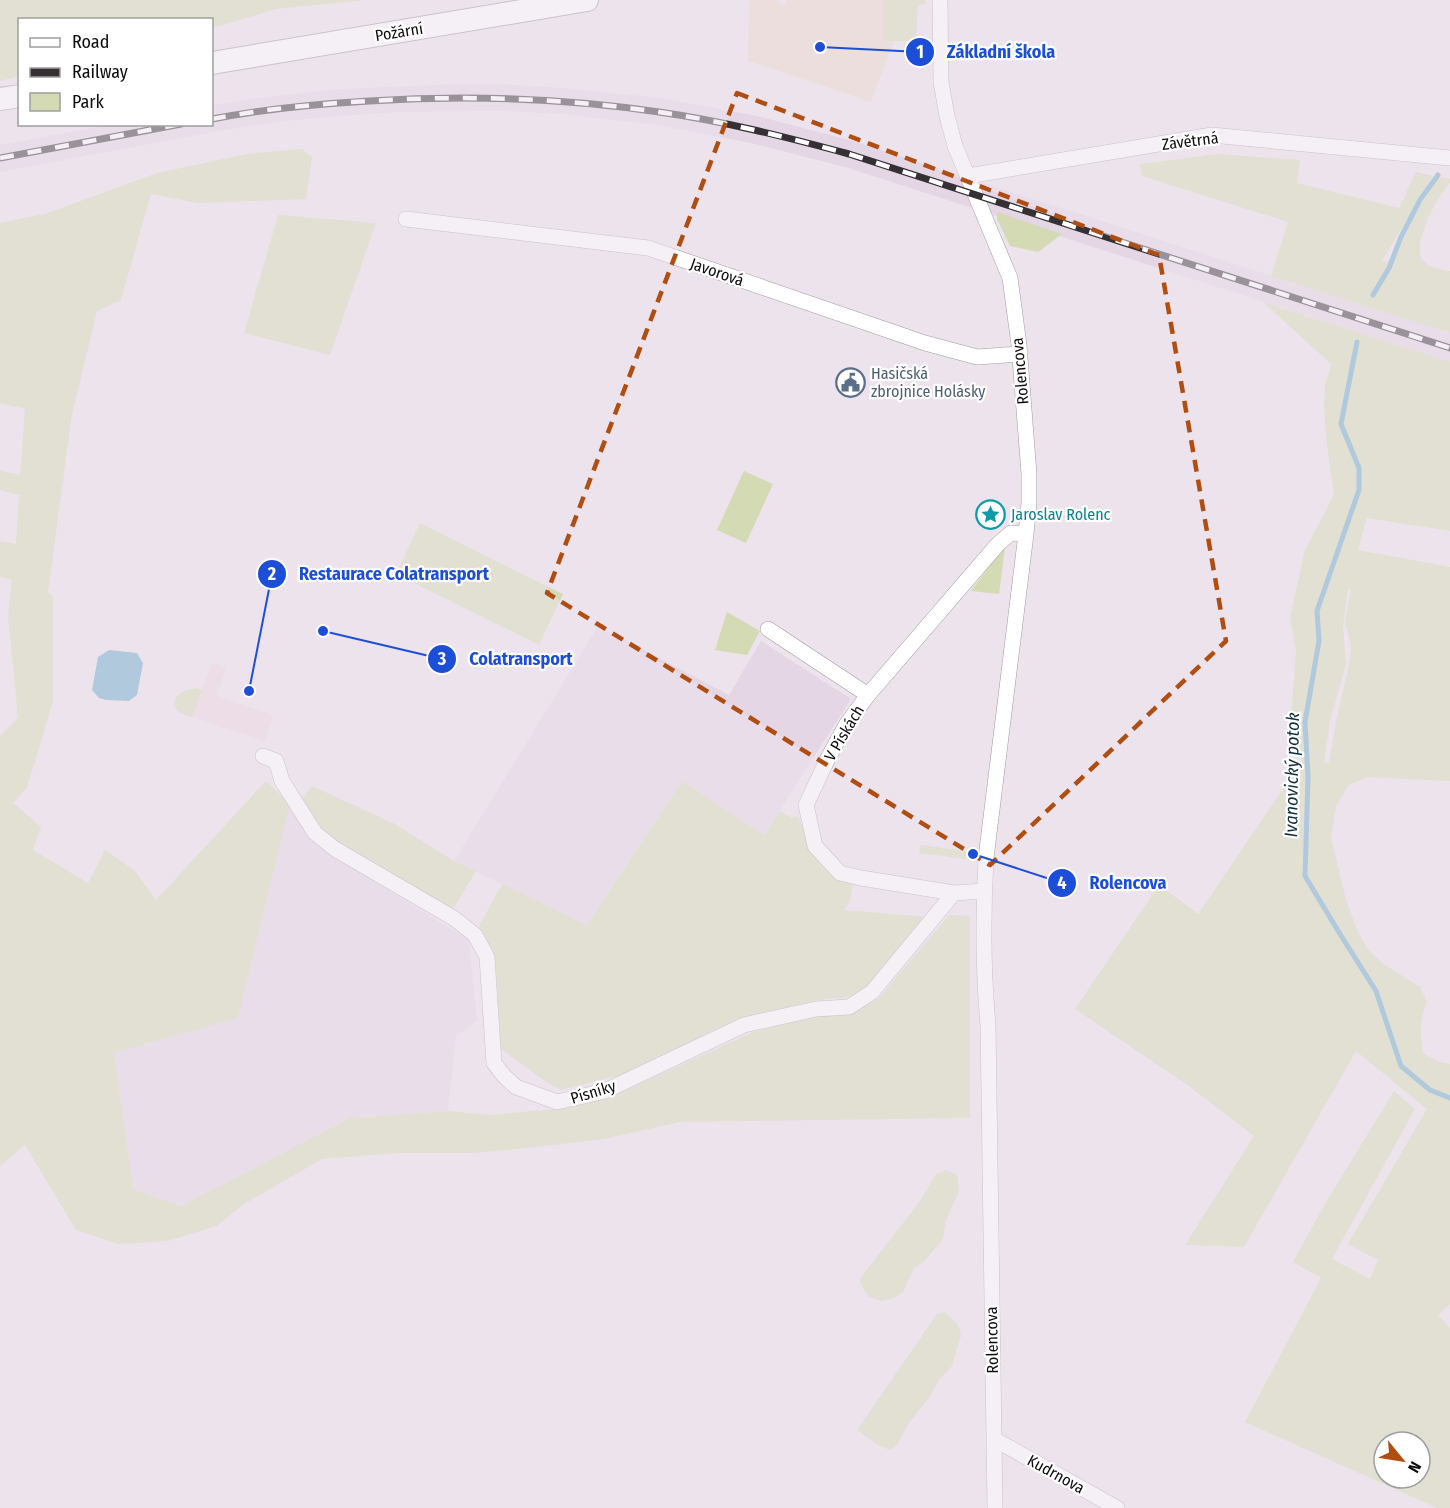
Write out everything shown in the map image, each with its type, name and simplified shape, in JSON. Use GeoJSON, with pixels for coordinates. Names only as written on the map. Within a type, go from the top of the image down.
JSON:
{"type":"FeatureCollection","features":[{"type":"Feature","properties":{"kind":"street","name":"Požární"},"geometry":{"type":"LineString","coordinates":[[213,63],[587,0]]}},
{"type":"Feature","properties":{"kind":"street","name":"Rolencova"},"geometry":{"type":"LineString","coordinates":[[940,0],[943,99],[955,146],[1010,278],[1020,354],[1029,474],[1026,534],[986,858],[984,891],[995,1508]]}},
{"type":"Feature","properties":{"kind":"street"},"geometry":{"type":"LineString","coordinates":[[0,99],[18,96]]}},
{"type":"Feature","properties":{"kind":"street","name":"Závětrná"},"geometry":{"type":"LineString","coordinates":[[968,176],[1212,135],[1450,158]]}},
{"type":"Feature","properties":{"kind":"street","name":"Javorová"},"geometry":{"type":"LineString","coordinates":[[406,219],[648,248],[925,343],[976,357],[1020,354]]}},
{"type":"Feature","properties":{"kind":"street","name":"V Pískách"},"geometry":{"type":"LineString","coordinates":[[954,893],[861,879],[840,873],[815,846],[806,805],[846,725],[868,695],[998,544],[1011,533],[1026,534]]}},
{"type":"Feature","properties":{"kind":"street"},"geometry":{"type":"LineString","coordinates":[[768,629],[868,695]]}},
{"type":"Feature","properties":{"kind":"street","name":"Písníky"},"geometry":{"type":"LineString","coordinates":[[262,756],[276,761],[282,781],[315,833],[335,849],[455,919],[475,935],[487,957],[495,1064],[516,1087],[557,1102],[605,1091],[744,1025],[816,1009],[849,1007],[872,992],[954,893]]}},
{"type":"Feature","properties":{"kind":"street"},"geometry":{"type":"LineString","coordinates":[[954,893],[984,891]]}},
{"type":"Feature","properties":{"kind":"street","name":"Kudrnova"},"geometry":{"type":"LineString","coordinates":[[994,1439],[1118,1508]]}},
{"type":"Feature","properties":{"kind":"highlighted area"},"geometry":{"type":"Polygon","coordinates":[[[737,93],[1159,255],[1226,641],[990,865],[547,593],[737,93]]]}},
{"type":"Feature","properties":{"kind":"shaded area"},"geometry":{"type":"Polygon","coordinates":[[[749,0],[779,0],[781,5],[785,5],[787,0],[883,0],[883,40],[894,41],[871,102],[748,61],[749,0]]]}},
{"type":"Feature","properties":{"kind":"shaded area"},"geometry":{"type":"Polygon","coordinates":[[[456,84],[564,88],[661,98],[757,116],[853,141],[1450,333],[1450,362],[845,167],[751,143],[657,125],[562,114],[501,111],[396,112],[285,121],[225,130],[0,172],[0,145],[103,126],[213,126],[213,105],[340,89],[456,84]]]}},
{"type":"Feature","properties":{"kind":"shaded area"},"geometry":{"type":"Polygon","coordinates":[[[598,626],[729,695],[761,641],[851,699],[764,835],[682,781],[587,925],[454,861],[598,626]]]}},
{"type":"Feature","properties":{"kind":"shaded area"},"geometry":{"type":"Polygon","coordinates":[[[212,663],[226,668],[217,696],[273,715],[265,741],[177,711],[174,705],[175,698],[190,689],[202,690],[212,663]]]}},
{"type":"Feature","properties":{"kind":"shaded area"},"geometry":{"type":"Polygon","coordinates":[[[290,804],[316,845],[469,940],[477,1021],[456,1036],[448,1111],[350,1118],[181,1206],[133,1189],[114,1053],[238,1018],[290,804]]]}},
{"type":"Feature","properties":{"kind":"green space"},"geometry":{"type":"Polygon","coordinates":[[[0,0],[364,0],[276,9],[213,28],[213,18],[18,18],[18,76],[0,81],[0,0]]]}},
{"type":"Feature","properties":{"kind":"green space"},"geometry":{"type":"Polygon","coordinates":[[[883,0],[925,0],[926,4],[918,5],[916,41],[883,41],[883,0]]]}},
{"type":"Feature","properties":{"kind":"green space"},"geometry":{"type":"Polygon","coordinates":[[[302,149],[312,157],[306,199],[198,203],[151,194],[121,300],[97,311],[72,414],[48,592],[53,597],[53,701],[27,788],[13,803],[41,827],[33,850],[88,883],[105,850],[134,870],[156,900],[266,781],[290,804],[238,1018],[114,1053],[133,1189],[181,1206],[350,1118],[448,1111],[490,1115],[556,1109],[609,1098],[753,1032],[816,1016],[849,1015],[879,998],[949,915],[970,916],[970,1118],[680,1122],[604,1139],[526,1148],[472,1153],[397,1153],[322,1159],[244,1204],[216,1226],[168,1241],[118,1244],[76,1230],[25,1145],[0,1166],[0,736],[18,718],[8,616],[12,580],[0,577],[0,541],[16,544],[19,495],[0,490],[0,471],[20,475],[25,409],[0,403],[0,223],[45,214],[157,173],[247,154],[302,149]]]}},
{"type":"Feature","properties":{"kind":"green space"},"geometry":{"type":"Polygon","coordinates":[[[1217,154],[1300,160],[1297,183],[1399,208],[1416,172],[1433,176],[1382,261],[1394,262],[1403,239],[1438,177],[1450,179],[1450,183],[1439,197],[1428,218],[1420,249],[1421,257],[1426,264],[1450,271],[1450,333],[1271,276],[1288,222],[1142,176],[1140,164],[1217,154]]]}},
{"type":"Feature","properties":{"kind":"green space"},"geometry":{"type":"Polygon","coordinates":[[[997,212],[1062,234],[1038,252],[1010,246],[997,219],[997,212]]]}},
{"type":"Feature","properties":{"kind":"green space"},"geometry":{"type":"Polygon","coordinates":[[[278,215],[376,223],[330,355],[244,333],[278,215]]]}},
{"type":"Feature","properties":{"kind":"green space"},"geometry":{"type":"Polygon","coordinates":[[[1263,302],[1450,362],[1450,531],[1367,518],[1358,550],[1450,567],[1450,781],[1368,777],[1349,785],[1336,806],[1331,838],[1346,900],[1358,932],[1368,950],[1382,963],[1420,987],[1427,1002],[1421,1027],[1423,1053],[1439,1062],[1450,1064],[1450,1304],[1438,1315],[1450,1328],[1450,1508],[1437,1508],[1397,1490],[1432,1490],[1432,1430],[1372,1430],[1372,1479],[1245,1422],[1321,1278],[1293,1262],[1326,1202],[1394,1091],[1415,1109],[1332,1259],[1370,1279],[1378,1260],[1348,1244],[1427,1109],[1356,1051],[1244,1247],[1185,1245],[1254,1136],[1189,1086],[1075,1009],[1159,885],[1198,914],[1302,761],[1290,731],[1296,651],[1290,618],[1305,550],[1334,495],[1326,438],[1325,386],[1331,364],[1263,302]],[[1348,589],[1343,626],[1346,664],[1330,721],[1324,762],[1329,763],[1349,665],[1351,647],[1345,622],[1351,590],[1348,589]]]}},
{"type":"Feature","properties":{"kind":"green space"},"geometry":{"type":"Polygon","coordinates":[[[744,471],[773,484],[746,543],[717,530],[744,471]]]}},
{"type":"Feature","properties":{"kind":"green space"},"geometry":{"type":"Polygon","coordinates":[[[420,523],[563,594],[539,645],[396,574],[420,523]]]}},
{"type":"Feature","properties":{"kind":"green space"},"geometry":{"type":"Polygon","coordinates":[[[1005,548],[999,594],[971,591],[1002,549],[1005,548]]]}},
{"type":"Feature","properties":{"kind":"green space"},"geometry":{"type":"Polygon","coordinates":[[[727,612],[760,631],[747,655],[715,650],[727,612]]]}},
{"type":"Feature","properties":{"kind":"green space"},"geometry":{"type":"Polygon","coordinates":[[[196,688],[202,690],[192,717],[179,711],[175,698],[184,691],[196,688]]]}},
{"type":"Feature","properties":{"kind":"green space"},"geometry":{"type":"Polygon","coordinates":[[[682,781],[764,835],[780,811],[792,818],[796,816],[799,818],[816,859],[829,872],[853,882],[850,901],[844,910],[926,917],[868,985],[849,997],[818,1000],[739,1018],[621,1075],[561,1090],[549,1084],[501,1049],[495,955],[479,926],[502,884],[587,925],[682,781]]]}},
{"type":"Feature","properties":{"kind":"green space"},"geometry":{"type":"Polygon","coordinates":[[[312,786],[395,824],[454,861],[476,871],[452,911],[341,845],[314,823],[301,801],[312,786]]]}},
{"type":"Feature","properties":{"kind":"green space"},"geometry":{"type":"Polygon","coordinates":[[[920,845],[967,851],[966,859],[919,853],[920,845]]]}},
{"type":"Feature","properties":{"kind":"green space"},"geometry":{"type":"Polygon","coordinates":[[[946,1170],[957,1175],[959,1191],[946,1220],[943,1239],[924,1262],[914,1268],[903,1292],[894,1298],[882,1301],[869,1297],[859,1280],[920,1201],[936,1174],[946,1170]]]}},
{"type":"Feature","properties":{"kind":"green space"},"geometry":{"type":"Polygon","coordinates":[[[945,1312],[958,1325],[961,1336],[952,1366],[939,1380],[929,1398],[908,1424],[897,1445],[890,1450],[878,1445],[857,1430],[937,1314],[945,1312]]]}},
{"type":"Feature","properties":{"kind":"water"},"geometry":{"type":"Polygon","coordinates":[[[109,650],[137,653],[143,663],[137,695],[129,701],[99,698],[92,690],[98,657],[109,650]]]}},
{"type":"Feature","properties":{"kind":"waterway","name":"Ivanovický potok"},"geometry":{"type":"LineString","coordinates":[[1373,295],[1389,268],[1401,237],[1420,200],[1438,175]]}},
{"type":"Feature","properties":{"kind":"waterway","name":"Ivanovický potok"},"geometry":{"type":"LineString","coordinates":[[1357,342],[1341,424],[1359,468],[1359,490],[1317,611],[1319,641],[1305,722],[1308,777],[1305,876],[1376,991],[1401,1066],[1430,1090],[1450,1098]]}},
{"type":"Feature","properties":{"kind":"railway"},"geometry":{"type":"LineString","coordinates":[[213,119],[330,104],[405,99],[478,98],[623,107],[707,120],[849,154],[1450,348]]}},
{"type":"Feature","properties":{"kind":"railway"},"geometry":{"type":"LineString","coordinates":[[0,158],[170,126]]}},
{"type":"Feature","properties":{"kind":"place","name":"Základní škola"},"geometry":{"type":"Point","coordinates":[820,47]}},
{"type":"Feature","properties":{"kind":"place","name":"Hasičská zbrojnice Holásky"},"geometry":{"type":"Point","coordinates":[850,382]}},
{"type":"Feature","properties":{"kind":"place","name":"Jaroslav Rolenc"},"geometry":{"type":"Point","coordinates":[990,514]}},
{"type":"Feature","properties":{"kind":"place","name":"Colatransport"},"geometry":{"type":"Point","coordinates":[323,631]}},
{"type":"Feature","properties":{"kind":"place","name":"Restaurace Colatransport"},"geometry":{"type":"Point","coordinates":[249,691]}},
{"type":"Feature","properties":{"kind":"place","name":"Rolencova"},"geometry":{"type":"Point","coordinates":[973,854]}}]}
